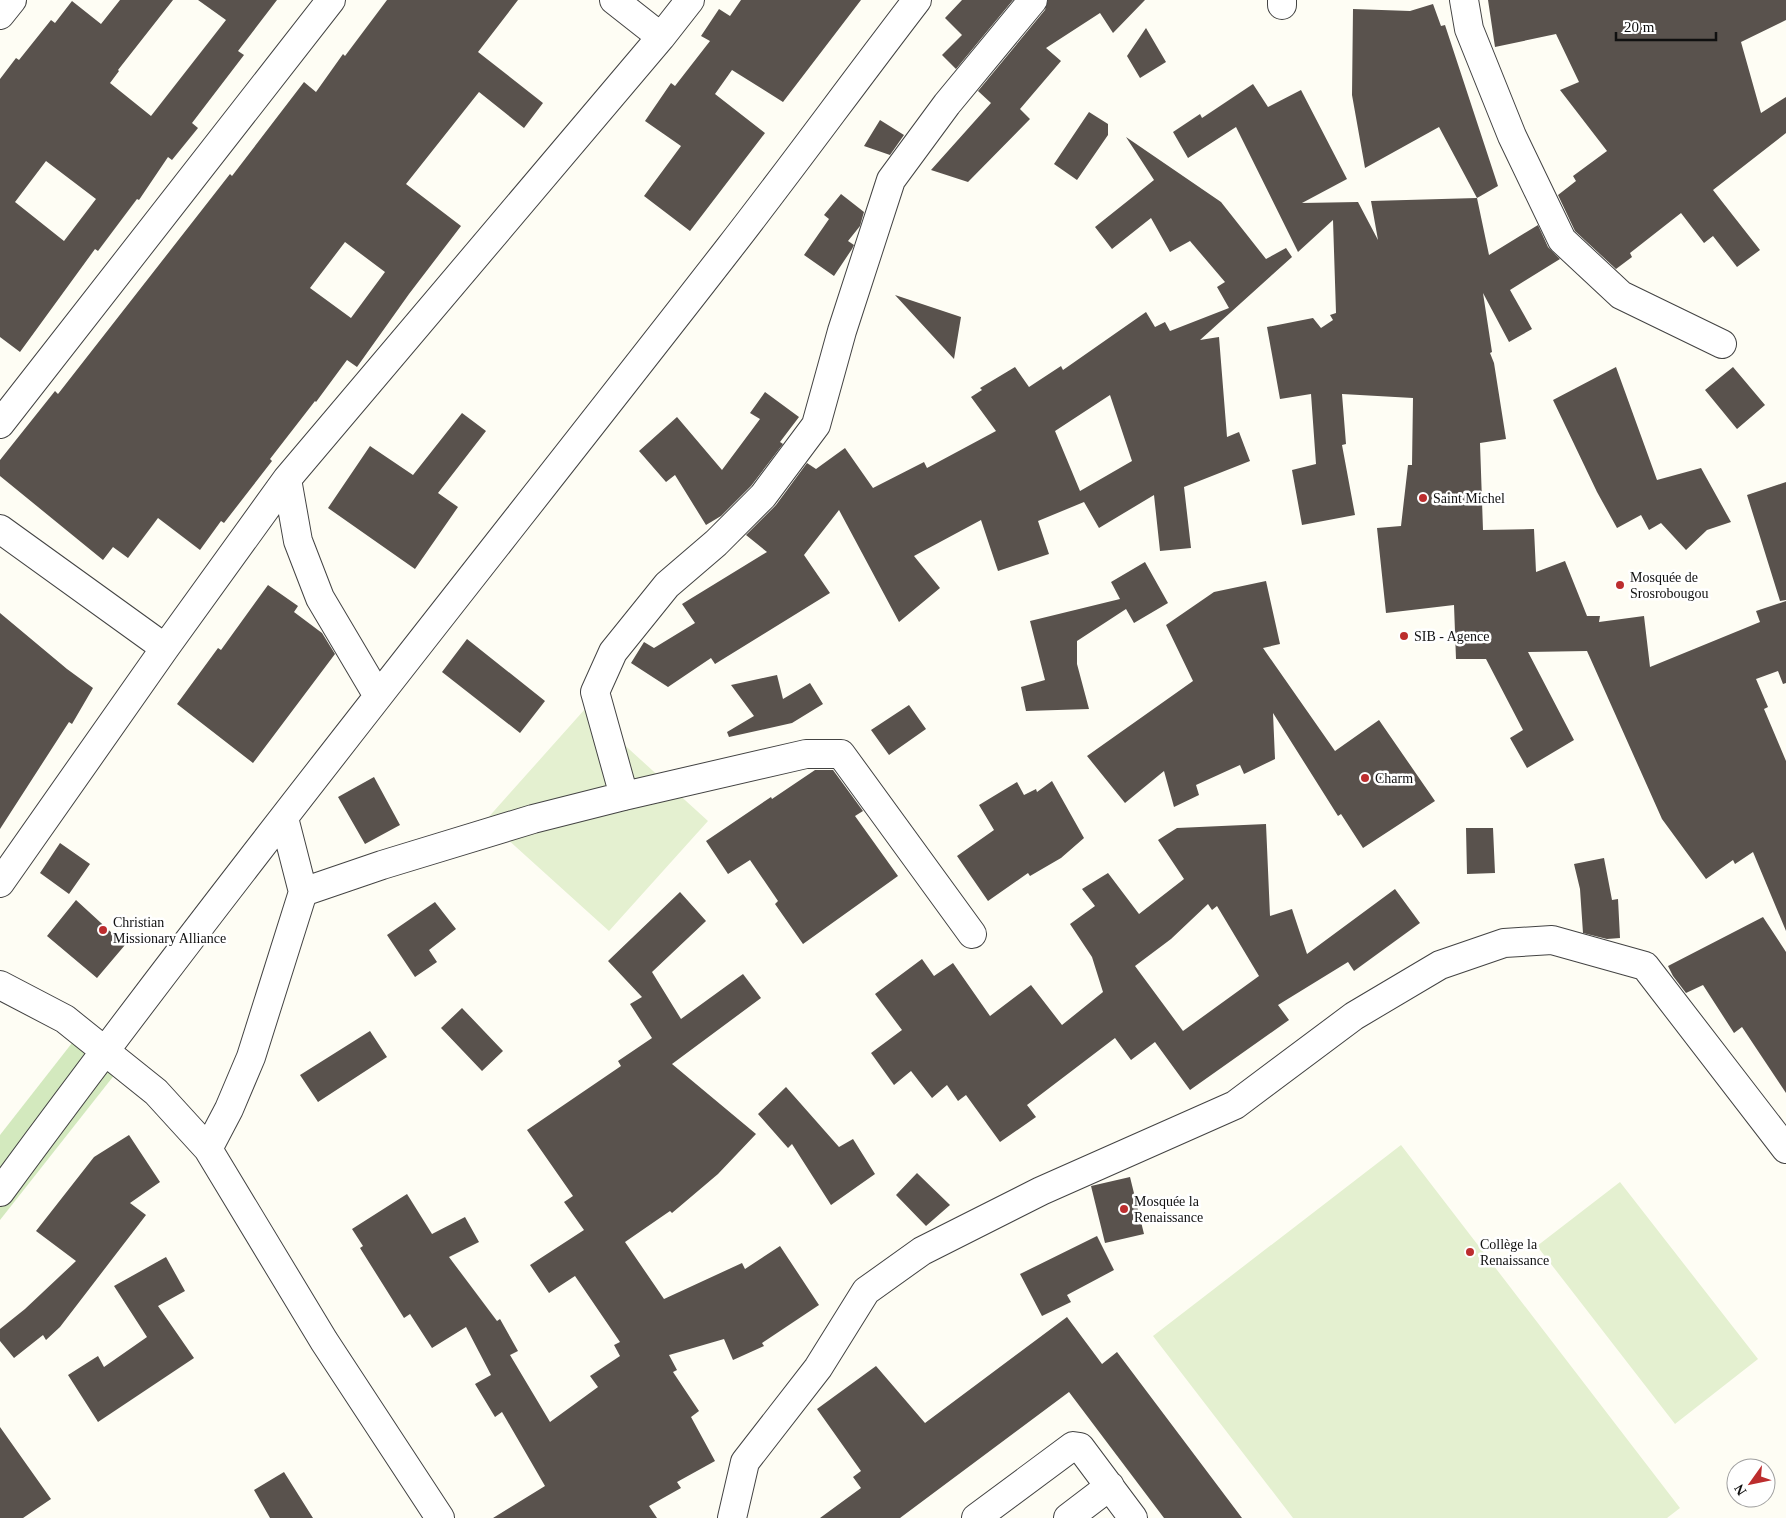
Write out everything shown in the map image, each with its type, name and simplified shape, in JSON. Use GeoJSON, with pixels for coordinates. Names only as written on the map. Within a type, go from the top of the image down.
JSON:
{"type":"FeatureCollection","features":[{"type":"Feature","properties":{"kind":"street"},"geometry":{"type":"LineString","coordinates":[[0,16],[12,0]]}},
{"type":"Feature","properties":{"kind":"street"},"geometry":{"type":"LineString","coordinates":[[0,424],[331,0]]}},
{"type":"Feature","properties":{"kind":"street"},"geometry":{"type":"LineString","coordinates":[[614,0],[661,37]]}},
{"type":"Feature","properties":{"kind":"street"},"geometry":{"type":"LineString","coordinates":[[0,883],[165,648],[287,479],[661,37],[690,0]]}},
{"type":"Feature","properties":{"kind":"street"},"geometry":{"type":"LineString","coordinates":[[0,1192],[104,1051],[378,696],[732,244],[917,0]]}},
{"type":"Feature","properties":{"kind":"street"},"geometry":{"type":"LineString","coordinates":[[624,796],[595,692],[613,652],[667,585],[716,543],[763,496],[816,425],[842,331],[891,180],[947,104],[1033,0]]}},
{"type":"Feature","properties":{"kind":"street"},"geometry":{"type":"LineString","coordinates":[[1464,0],[1469,29],[1512,136],[1562,240],[1622,295],[1722,344]]}},
{"type":"Feature","properties":{"kind":"street"},"geometry":{"type":"LineString","coordinates":[[287,479],[298,541],[320,598],[378,696]]}},
{"type":"Feature","properties":{"kind":"street"},"geometry":{"type":"LineString","coordinates":[[0,529],[165,648]]}},
{"type":"Feature","properties":{"kind":"street"},"geometry":{"type":"LineString","coordinates":[[303,892],[382,865],[525,822],[624,796],[806,754],[841,754],[972,934]]}},
{"type":"Feature","properties":{"kind":"street"},"geometry":{"type":"LineString","coordinates":[[208,1149],[229,1110],[251,1057],[303,892],[284,818]]}},
{"type":"Feature","properties":{"kind":"street"},"geometry":{"type":"LineString","coordinates":[[732,1518],[745,1462],[818,1368],[866,1291],[922,1251],[1024,1199],[1235,1105],[1354,1016],[1440,964],[1504,943],[1552,940],[1645,966],[1786,1149]]}},
{"type":"Feature","properties":{"kind":"street"},"geometry":{"type":"LineString","coordinates":[[0,985],[65,1019],[156,1092],[208,1149],[324,1341],[440,1518]]}},
{"type":"Feature","properties":{"kind":"street"},"geometry":{"type":"LineString","coordinates":[[976,1518],[1073,1446],[1080,1447],[1134,1518]]}},
{"type":"Feature","properties":{"kind":"street"},"geometry":{"type":"LineString","coordinates":[[1068,1518],[1110,1486]]}},
{"type":"Feature","properties":{"kind":"green space"},"geometry":{"type":"Polygon","coordinates":[[[585,709],[708,821],[609,931],[486,820],[585,709]]]}},
{"type":"Feature","properties":{"kind":"green space"},"geometry":{"type":"Polygon","coordinates":[[[72,1043],[123,1064],[0,1220],[0,1135],[72,1043]]]}},
{"type":"Feature","properties":{"kind":"green space"},"geometry":{"type":"Polygon","coordinates":[[[1401,1145],[1680,1508],[1667,1518],[1293,1518],[1153,1336],[1401,1145]]]}},
{"type":"Feature","properties":{"kind":"green space"},"geometry":{"type":"Polygon","coordinates":[[[1620,1182],[1758,1359],[1675,1424],[1537,1246],[1620,1182]]]}},
{"type":"Feature","properties":{"kind":"building"},"geometry":{"type":"Polygon","coordinates":[[[120,0],[173,0],[110,83],[151,116],[226,20],[198,0],[277,0],[238,51],[244,55],[192,123],[198,128],[172,160],[168,157],[139,200],[137,199],[98,251],[95,249],[20,352],[0,337],[0,79],[16,58],[19,60],[51,20],[55,23],[72,1],[101,24],[120,0]],[[46,161],[15,202],[64,241],[96,199],[46,161]]]}},
{"type":"Feature","properties":{"kind":"building"},"geometry":{"type":"Polygon","coordinates":[[[387,0],[518,0],[478,52],[543,103],[524,128],[479,92],[406,184],[461,226],[357,367],[347,360],[270,459],[272,461],[224,523],[221,521],[200,550],[158,518],[128,558],[113,547],[103,560],[0,476],[0,460],[55,391],[58,394],[230,174],[232,176],[304,82],[316,92],[343,54],[345,56],[387,0]],[[345,242],[310,288],[351,318],[385,272],[345,242]]]}},
{"type":"Feature","properties":{"kind":"building"},"geometry":{"type":"Polygon","coordinates":[[[741,0],[861,0],[783,102],[732,70],[715,94],[765,133],[690,231],[644,196],[681,146],[645,121],[671,83],[675,86],[710,41],[701,36],[719,9],[730,16],[741,0]]]}},
{"type":"Feature","properties":{"kind":"building"},"geometry":{"type":"Polygon","coordinates":[[[962,0],[1013,0],[956,69],[942,55],[962,35],[945,18],[962,0]]]}},
{"type":"Feature","properties":{"kind":"building"},"geometry":{"type":"Polygon","coordinates":[[[1048,0],[1145,0],[1113,33],[1100,13],[1046,48],[1061,61],[1020,109],[1030,119],[968,182],[931,170],[991,103],[978,91],[1045,10],[1048,0]]]}},
{"type":"Feature","properties":{"kind":"building"},"geometry":{"type":"Polygon","coordinates":[[[1488,0],[1786,0],[1786,20],[1741,42],[1761,113],[1786,97],[1786,133],[1713,190],[1760,250],[1737,267],[1713,236],[1704,243],[1681,213],[1630,253],[1632,257],[1616,269],[1575,231],[1558,195],[1576,181],[1573,176],[1607,151],[1560,90],[1579,82],[1556,34],[1495,47],[1488,0]]]}},
{"type":"Feature","properties":{"kind":"building"},"geometry":{"type":"Polygon","coordinates":[[[1433,4],[1441,26],[1445,25],[1498,186],[1477,198],[1439,127],[1365,168],[1352,95],[1353,9],[1410,11],[1433,4]]]}},
{"type":"Feature","properties":{"kind":"building"},"geometry":{"type":"Polygon","coordinates":[[[1146,28],[1166,62],[1140,78],[1127,56],[1146,28]]]}},
{"type":"Feature","properties":{"kind":"building"},"geometry":{"type":"Polygon","coordinates":[[[1253,84],[1268,107],[1301,90],[1347,179],[1302,203],[1358,202],[1378,240],[1371,201],[1477,198],[1489,255],[1538,225],[1548,247],[1560,259],[1510,290],[1532,329],[1509,342],[1483,293],[1492,352],[1490,353],[1494,363],[1506,439],[1480,443],[1483,530],[1534,529],[1536,572],[1565,561],[1587,616],[1600,616],[1599,622],[1644,616],[1650,667],[1760,622],[1756,611],[1786,601],[1786,683],[1783,684],[1778,671],[1756,679],[1768,707],[1764,709],[1786,761],[1786,931],[1753,852],[1735,864],[1733,860],[1706,879],[1662,819],[1587,651],[1528,652],[1574,740],[1527,768],[1510,738],[1523,730],[1486,659],[1456,659],[1454,605],[1386,613],[1377,528],[1401,526],[1408,465],[1412,465],[1413,398],[1342,394],[1346,444],[1342,445],[1355,515],[1302,525],[1292,470],[1316,464],[1311,394],[1280,399],[1267,327],[1313,318],[1321,328],[1333,320],[1330,315],[1336,313],[1333,220],[1298,252],[1236,127],[1188,158],[1173,132],[1200,114],[1202,118],[1253,84]]]}},
{"type":"Feature","properties":{"kind":"building"},"geometry":{"type":"Polygon","coordinates":[[[1089,112],[1108,124],[1108,135],[1077,180],[1054,164],[1089,112]]]}},
{"type":"Feature","properties":{"kind":"building"},"geometry":{"type":"Polygon","coordinates":[[[880,120],[904,135],[890,155],[864,146],[880,120]]]}},
{"type":"Feature","properties":{"kind":"building"},"geometry":{"type":"Polygon","coordinates":[[[1126,137],[1221,202],[1266,259],[1286,248],[1292,257],[1200,340],[1219,337],[1227,437],[1239,432],[1250,461],[1184,487],[1191,548],[1160,551],[1154,495],[1099,528],[1084,502],[1038,521],[1049,554],[998,571],[981,520],[914,556],[940,588],[899,622],[839,510],[804,555],[830,593],[715,664],[711,658],[668,687],[631,663],[644,642],[654,648],[695,623],[682,604],[767,552],[746,535],[776,505],[807,463],[816,469],[845,448],[873,488],[924,462],[927,468],[996,431],[971,397],[982,390],[980,388],[1015,367],[1029,387],[1061,366],[1063,370],[1146,312],[1155,327],[1165,322],[1170,331],[1229,308],[1217,287],[1225,282],[1190,241],[1170,252],[1151,218],[1112,249],[1095,227],[1154,180],[1126,137]],[[1110,395],[1055,431],[1080,491],[1132,461],[1110,395]]]}},
{"type":"Feature","properties":{"kind":"building"},"geometry":{"type":"Polygon","coordinates":[[[841,194],[864,212],[860,226],[848,241],[854,245],[834,276],[804,255],[829,219],[824,215],[841,194]]]}},
{"type":"Feature","properties":{"kind":"building"},"geometry":{"type":"Polygon","coordinates":[[[895,295],[961,317],[954,359],[895,295]]]}},
{"type":"Feature","properties":{"kind":"building"},"geometry":{"type":"Polygon","coordinates":[[[1616,367],[1657,480],[1701,468],[1731,522],[1707,530],[1686,550],[1661,523],[1649,530],[1641,515],[1617,528],[1597,492],[1553,400],[1616,367]]]}},
{"type":"Feature","properties":{"kind":"building"},"geometry":{"type":"Polygon","coordinates":[[[1733,367],[1765,405],[1737,429],[1705,390],[1733,367]]]}},
{"type":"Feature","properties":{"kind":"building"},"geometry":{"type":"Polygon","coordinates":[[[765,392],[799,417],[780,442],[783,444],[751,486],[721,516],[706,525],[675,475],[666,482],[639,451],[677,417],[722,470],[760,419],[750,413],[765,392]]]}},
{"type":"Feature","properties":{"kind":"building"},"geometry":{"type":"Polygon","coordinates":[[[462,413],[486,431],[438,493],[458,507],[415,569],[328,508],[370,446],[413,475],[462,413]]]}},
{"type":"Feature","properties":{"kind":"building"},"geometry":{"type":"Polygon","coordinates":[[[1786,482],[1786,600],[1780,601],[1747,495],[1786,482]]]}},
{"type":"Feature","properties":{"kind":"building"},"geometry":{"type":"Polygon","coordinates":[[[1145,562],[1168,603],[1134,623],[1126,609],[1077,641],[1077,664],[1089,709],[1026,711],[1021,687],[1045,680],[1030,621],[1120,599],[1111,582],[1145,562]]]}},
{"type":"Feature","properties":{"kind":"building"},"geometry":{"type":"Polygon","coordinates":[[[1266,581],[1280,644],[1263,648],[1335,751],[1379,720],[1435,801],[1363,848],[1341,814],[1338,816],[1273,713],[1275,759],[1244,774],[1240,765],[1196,785],[1199,795],[1174,807],[1164,771],[1125,803],[1087,756],[1193,681],[1166,625],[1214,592],[1266,581]]]}},
{"type":"Feature","properties":{"kind":"building"},"geometry":{"type":"Polygon","coordinates":[[[268,585],[298,606],[294,612],[322,633],[335,654],[253,763],[177,704],[218,648],[221,650],[268,585]]]}},
{"type":"Feature","properties":{"kind":"building"},"geometry":{"type":"Polygon","coordinates":[[[0,613],[67,669],[93,688],[72,724],[69,722],[0,829],[0,613]]]}},
{"type":"Feature","properties":{"kind":"building"},"geometry":{"type":"Polygon","coordinates":[[[467,639],[545,701],[520,733],[442,672],[467,639]]]}},
{"type":"Feature","properties":{"kind":"building"},"geometry":{"type":"Polygon","coordinates":[[[777,675],[783,699],[810,683],[823,704],[792,723],[729,737],[727,732],[754,716],[731,685],[777,675]]]}},
{"type":"Feature","properties":{"kind":"building"},"geometry":{"type":"Polygon","coordinates":[[[909,705],[926,729],[889,755],[871,730],[909,705]]]}},
{"type":"Feature","properties":{"kind":"building"},"geometry":{"type":"Polygon","coordinates":[[[815,770],[833,770],[863,811],[855,816],[898,876],[803,944],[775,904],[778,901],[750,860],[728,874],[706,841],[815,770]]]}},
{"type":"Feature","properties":{"kind":"building"},"geometry":{"type":"Polygon","coordinates":[[[374,777],[400,825],[365,844],[338,797],[374,777]]]}},
{"type":"Feature","properties":{"kind":"building"},"geometry":{"type":"Polygon","coordinates":[[[1052,781],[1084,838],[1061,858],[1030,876],[1028,873],[988,901],[957,856],[994,830],[979,805],[1017,782],[1024,795],[1036,789],[1037,792],[1052,781]]]}},
{"type":"Feature","properties":{"kind":"building"},"geometry":{"type":"Polygon","coordinates":[[[1266,824],[1270,916],[1292,909],[1307,954],[1395,889],[1420,923],[1354,971],[1348,962],[1278,1005],[1289,1020],[1190,1090],[1155,1042],[1131,1060],[1115,1038],[1027,1105],[1036,1117],[1000,1142],[966,1095],[958,1101],[947,1085],[932,1098],[911,1071],[894,1085],[871,1053],[902,1030],[875,994],[922,959],[934,976],[953,963],[990,1016],[1031,985],[1062,1025],[1103,992],[1092,957],[1070,924],[1095,906],[1082,889],[1108,873],[1139,914],[1184,879],[1158,840],[1177,828],[1266,824]],[[1208,904],[1171,939],[1135,966],[1183,1031],[1259,976],[1217,906],[1212,910],[1208,904]]]}},
{"type":"Feature","properties":{"kind":"building"},"geometry":{"type":"Polygon","coordinates":[[[1466,828],[1493,828],[1495,873],[1467,874],[1466,828]]]}},
{"type":"Feature","properties":{"kind":"building"},"geometry":{"type":"Polygon","coordinates":[[[60,843],[90,864],[69,894],[40,873],[60,843]]]}},
{"type":"Feature","properties":{"kind":"building"},"geometry":{"type":"Polygon","coordinates":[[[1604,858],[1612,900],[1618,899],[1620,938],[1607,939],[1583,933],[1580,889],[1574,864],[1604,858]]]}},
{"type":"Feature","properties":{"kind":"building"},"geometry":{"type":"Polygon","coordinates":[[[680,892],[706,921],[652,972],[681,1019],[743,974],[761,998],[672,1064],[756,1134],[718,1174],[672,1213],[670,1211],[625,1242],[664,1299],[742,1263],[745,1269],[780,1246],[819,1305],[762,1343],[764,1346],[733,1360],[724,1339],[669,1355],[677,1370],[673,1372],[699,1411],[691,1417],[715,1461],[677,1482],[681,1488],[649,1506],[657,1518],[493,1518],[545,1486],[502,1412],[495,1417],[475,1384],[491,1375],[466,1327],[432,1348],[410,1314],[404,1318],[360,1248],[363,1246],[352,1229],[407,1194],[432,1234],[465,1217],[479,1242],[449,1257],[497,1321],[500,1319],[518,1351],[510,1355],[550,1422],[598,1387],[590,1376],[620,1356],[614,1345],[620,1342],[575,1276],[549,1293],[530,1265],[584,1230],[564,1202],[573,1196],[527,1130],[621,1066],[618,1061],[652,1038],[630,1004],[642,997],[608,961],[680,892]]]}},
{"type":"Feature","properties":{"kind":"building"},"geometry":{"type":"Polygon","coordinates":[[[76,900],[125,945],[97,978],[47,936],[76,900]]]}},
{"type":"Feature","properties":{"kind":"building"},"geometry":{"type":"Polygon","coordinates":[[[435,902],[456,929],[429,950],[437,962],[415,977],[387,935],[435,902]]]}},
{"type":"Feature","properties":{"kind":"building"},"geometry":{"type":"Polygon","coordinates":[[[1763,917],[1786,952],[1786,1093],[1742,1027],[1734,1033],[1703,985],[1686,993],[1668,966],[1763,917]]]}},
{"type":"Feature","properties":{"kind":"building"},"geometry":{"type":"Polygon","coordinates":[[[462,1008],[503,1051],[482,1071],[441,1028],[462,1008]]]}},
{"type":"Feature","properties":{"kind":"building"},"geometry":{"type":"Polygon","coordinates":[[[370,1031],[387,1057],[318,1102],[300,1075],[370,1031]]]}},
{"type":"Feature","properties":{"kind":"building"},"geometry":{"type":"Polygon","coordinates":[[[786,1087],[839,1147],[853,1139],[875,1174],[831,1205],[792,1144],[788,1148],[758,1114],[786,1087]]]}},
{"type":"Feature","properties":{"kind":"building"},"geometry":{"type":"Polygon","coordinates":[[[129,1135],[160,1182],[130,1203],[146,1215],[60,1327],[46,1340],[43,1335],[14,1358],[0,1341],[0,1329],[25,1309],[76,1261],[36,1231],[94,1157],[129,1135]]]}},
{"type":"Feature","properties":{"kind":"building"},"geometry":{"type":"Polygon","coordinates":[[[917,1173],[950,1205],[926,1226],[896,1195],[917,1173]]]}},
{"type":"Feature","properties":{"kind":"building"},"geometry":{"type":"Polygon","coordinates":[[[1130,1177],[1144,1234],[1105,1243],[1091,1186],[1130,1177]]]}},
{"type":"Feature","properties":{"kind":"building"},"geometry":{"type":"Polygon","coordinates":[[[1097,1236],[1114,1270],[1067,1295],[1071,1302],[1042,1316],[1020,1274],[1097,1236]]]}},
{"type":"Feature","properties":{"kind":"building"},"geometry":{"type":"Polygon","coordinates":[[[166,1257],[185,1291],[158,1306],[194,1358],[98,1422],[68,1375],[98,1356],[104,1367],[147,1337],[114,1286],[166,1257]]]}},
{"type":"Feature","properties":{"kind":"building"},"geometry":{"type":"Polygon","coordinates":[[[1067,1317],[1102,1364],[1117,1352],[1242,1518],[1164,1518],[1069,1392],[900,1518],[820,1518],[861,1488],[853,1477],[861,1471],[817,1409],[876,1366],[925,1423],[1067,1317]]]}},
{"type":"Feature","properties":{"kind":"building"},"geometry":{"type":"Polygon","coordinates":[[[0,1427],[51,1499],[23,1518],[0,1518],[0,1427]]]}},
{"type":"Feature","properties":{"kind":"building"},"geometry":{"type":"Polygon","coordinates":[[[284,1472],[313,1518],[270,1518],[254,1490],[284,1472]]]}},
{"type":"Feature","properties":{"kind":"place","name":"Saint Michel"},"geometry":{"type":"Point","coordinates":[1423,498]}},
{"type":"Feature","properties":{"kind":"place","name":"Mosquée de Srosrobougou"},"geometry":{"type":"Point","coordinates":[1620,585]}},
{"type":"Feature","properties":{"kind":"place","name":"SIB - Agence"},"geometry":{"type":"Point","coordinates":[1404,636]}},
{"type":"Feature","properties":{"kind":"place","name":"Charm"},"geometry":{"type":"Point","coordinates":[1365,778]}},
{"type":"Feature","properties":{"kind":"place","name":"Christian Missionary Alliance"},"geometry":{"type":"Point","coordinates":[103,930]}},
{"type":"Feature","properties":{"kind":"place","name":"Mosquée la Renaissance"},"geometry":{"type":"Point","coordinates":[1124,1209]}},
{"type":"Feature","properties":{"kind":"place","name":"Collège la Renaissance"},"geometry":{"type":"Point","coordinates":[1470,1252]}}]}
